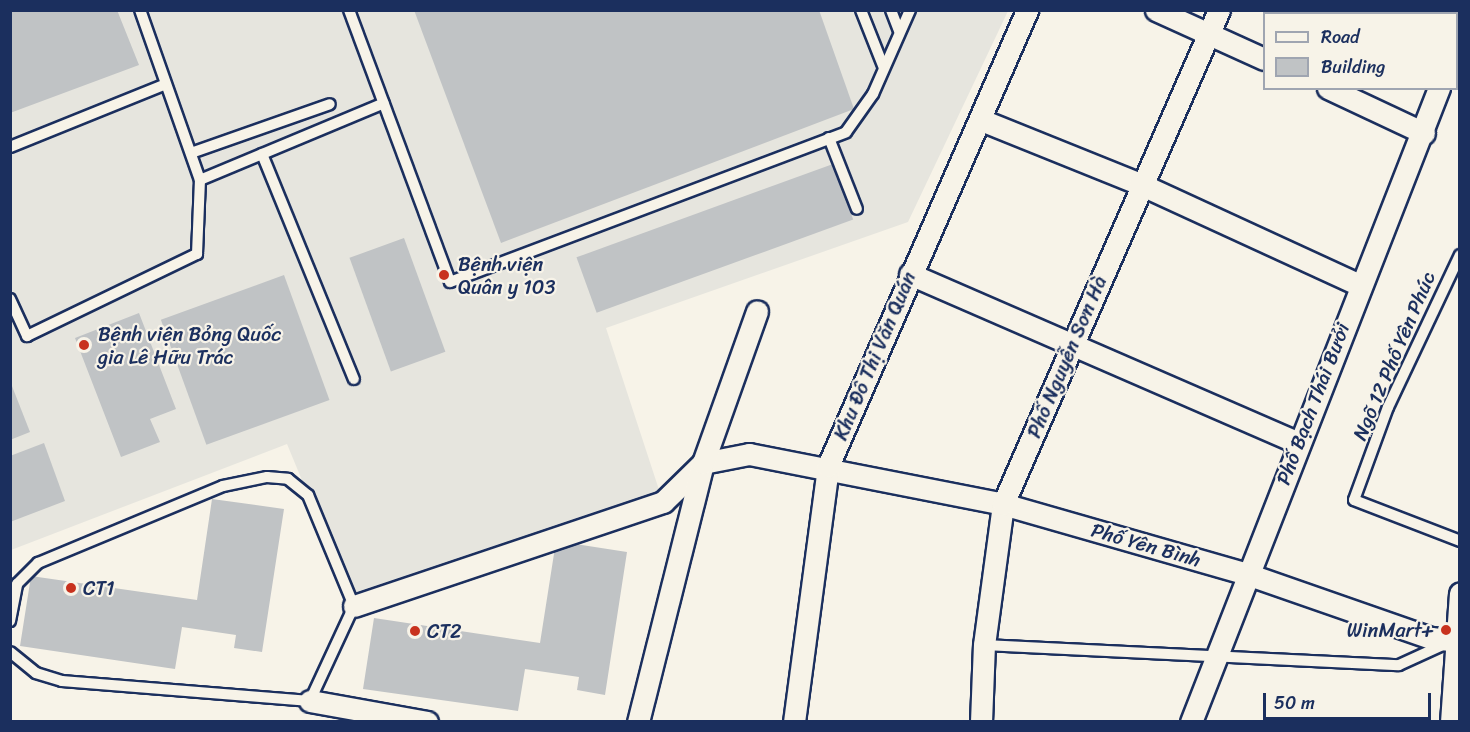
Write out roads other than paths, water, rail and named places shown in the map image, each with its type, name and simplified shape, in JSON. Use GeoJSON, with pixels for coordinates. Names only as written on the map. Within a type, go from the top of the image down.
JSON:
{"type":"FeatureCollection","features":[{"type":"Feature","properties":{"kind":"street","name":"Khu Đô Thị Văn Quán"},"geometry":{"type":"LineString","coordinates":[[794,722],[828,466],[910,274],[981,120],[1027,10]]}},
{"type":"Feature","properties":{"kind":"street"},"geometry":{"type":"LineString","coordinates":[[1156,10],[1263,59]]}},
{"type":"Feature","properties":{"kind":"street","name":"Phố Nguyễn Sơn Hà"},"geometry":{"type":"LineString","coordinates":[[981,722],[984,645],[1003,504],[1140,184],[1219,10]]}},
{"type":"Feature","properties":{"kind":"street"},"geometry":{"type":"LineString","coordinates":[[1332,90],[1424,133]]}},
{"type":"Feature","properties":{"kind":"street","name":"Phố Bạch Thái Bưởi"},"geometry":{"type":"LineString","coordinates":[[1191,722],[1213,659],[1360,285],[1424,133],[1438,90]]}},
{"type":"Feature","properties":{"kind":"street"},"geometry":{"type":"LineString","coordinates":[[981,120],[1140,184],[1360,285]]}},
{"type":"Feature","properties":{"kind":"street"},"geometry":{"type":"LineString","coordinates":[[910,274],[1298,443]]}},
{"type":"Feature","properties":{"kind":"street"},"geometry":{"type":"LineString","coordinates":[[638,722],[703,463],[757,310]]}},
{"type":"Feature","properties":{"kind":"street","name":"Phố Yên Bình"},"geometry":{"type":"LineString","coordinates":[[703,463],[749,454],[828,466],[914,490],[1003,504],[1247,574],[1431,638],[1456,641]]}},
{"type":"Feature","properties":{"kind":"street"},"geometry":{"type":"LineString","coordinates":[[354,606],[663,502],[703,463]]}},
{"type":"Feature","properties":{"kind":"street"},"geometry":{"type":"LineString","coordinates":[[1451,722],[1460,592]]}},
{"type":"Feature","properties":{"kind":"street"},"geometry":{"type":"LineString","coordinates":[[310,701],[427,722]]}},
{"type":"Feature","properties":{"kind":"lane"},"geometry":{"type":"LineString","coordinates":[[10,299],[27,336],[197,254],[200,180],[140,10]]}},
{"type":"Feature","properties":{"kind":"lane"},"geometry":{"type":"LineString","coordinates":[[349,10],[450,282],[846,132],[884,68],[910,10]]}},
{"type":"Feature","properties":{"kind":"lane"},"geometry":{"type":"LineString","coordinates":[[861,10],[884,68]]}},
{"type":"Feature","properties":{"kind":"lane"},"geometry":{"type":"LineString","coordinates":[[891,10],[899,31]]}},
{"type":"Feature","properties":{"kind":"lane"},"geometry":{"type":"LineString","coordinates":[[10,147],[166,84]]}},
{"type":"Feature","properties":{"kind":"lane"},"geometry":{"type":"LineString","coordinates":[[200,180],[384,103]]}},
{"type":"Feature","properties":{"kind":"lane"},"geometry":{"type":"LineString","coordinates":[[191,153],[330,104]]}},
{"type":"Feature","properties":{"kind":"lane"},"geometry":{"type":"LineString","coordinates":[[829,138],[857,210]]}},
{"type":"Feature","properties":{"kind":"lane"},"geometry":{"type":"LineString","coordinates":[[262,154],[354,379]]}},
{"type":"Feature","properties":{"kind":"lane","name":"Ngõ 12 Phố Yên Phúc"},"geometry":{"type":"LineString","coordinates":[[1460,255],[1388,407],[1354,500],[1460,541]]}},
{"type":"Feature","properties":{"kind":"lane"},"geometry":{"type":"LineString","coordinates":[[10,621],[17,584],[38,563],[223,486],[267,477],[288,479],[308,495],[354,606],[310,701],[62,681],[36,673],[10,652]]}},
{"type":"Feature","properties":{"kind":"lane"},"geometry":{"type":"LineString","coordinates":[[984,645],[1213,659],[1399,665],[1456,641]]}},
{"type":"Feature","properties":{"kind":"place","name":"Bệnh viện Quân y 103"},"geometry":{"type":"Point","coordinates":[444,275]}},
{"type":"Feature","properties":{"kind":"place","name":"Bệnh viện Bỏng Quốc gia Lê Hữu Trác"},"geometry":{"type":"Point","coordinates":[84,345]}},
{"type":"Feature","properties":{"kind":"place","name":"CT1"},"geometry":{"type":"Point","coordinates":[71,588]}},
{"type":"Feature","properties":{"kind":"place","name":"WinMart+"},"geometry":{"type":"Point","coordinates":[1446,630]}},
{"type":"Feature","properties":{"kind":"place","name":"CT2"},"geometry":{"type":"Point","coordinates":[415,631]}}]}
